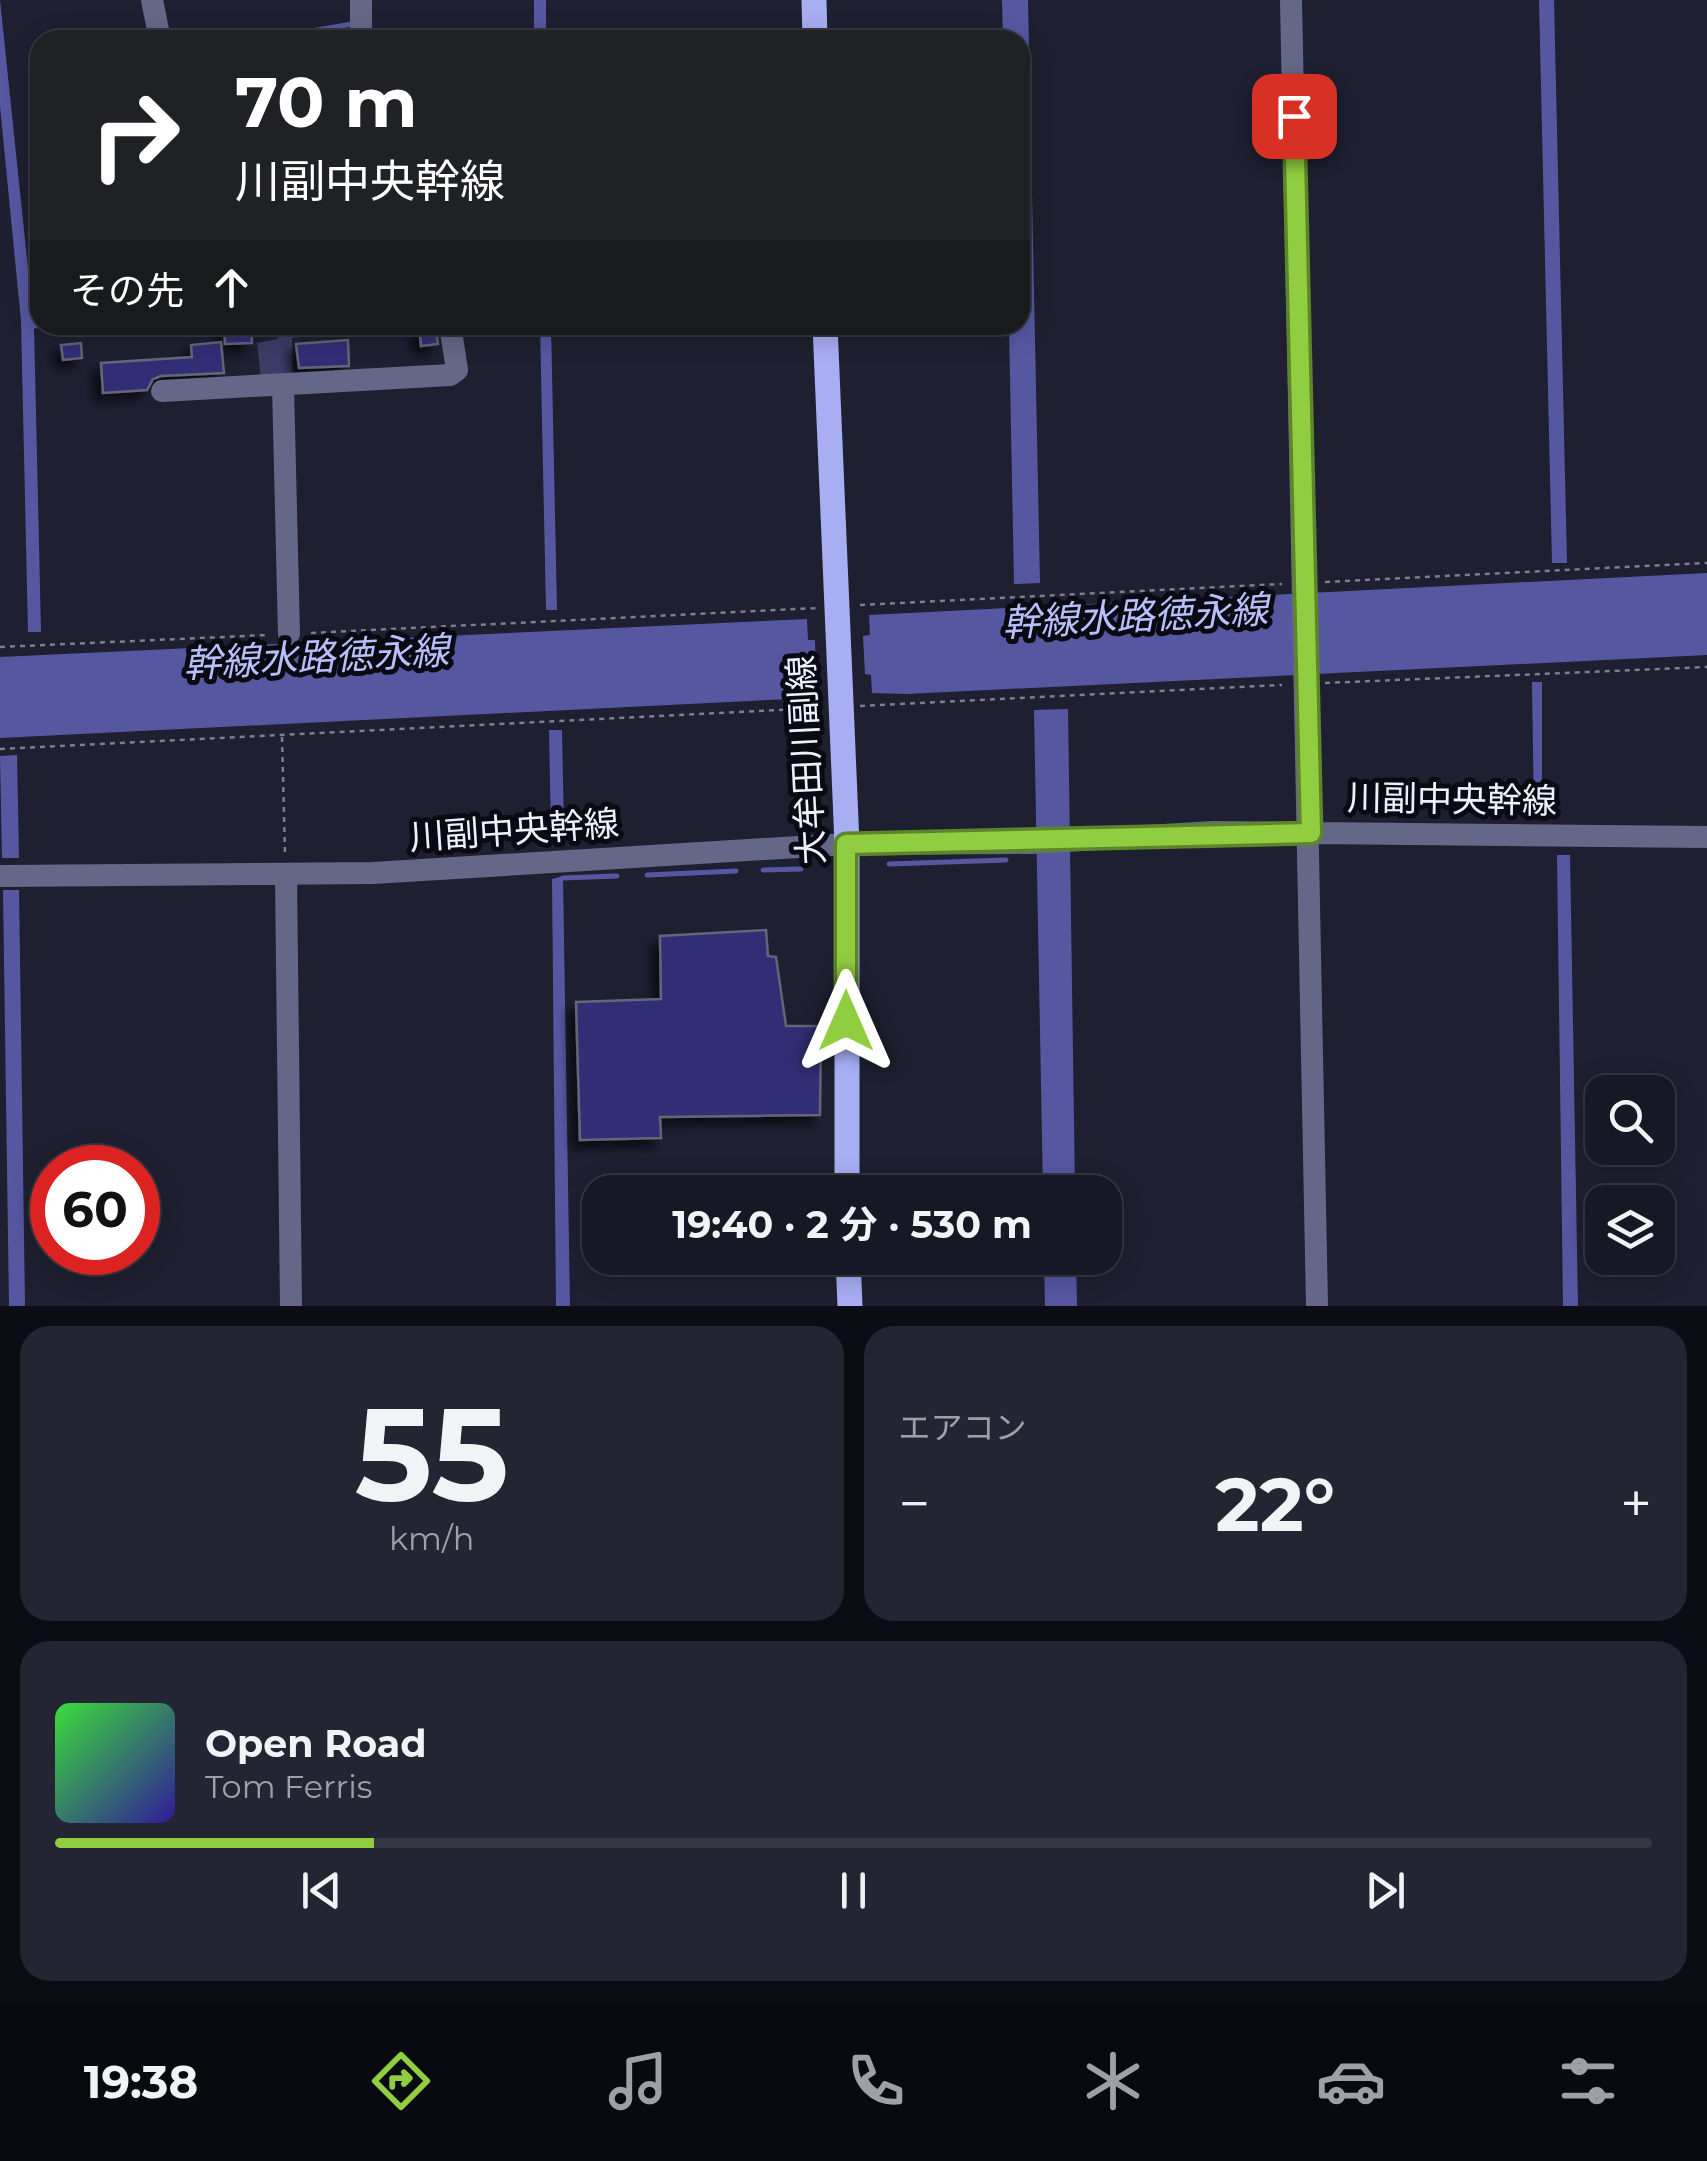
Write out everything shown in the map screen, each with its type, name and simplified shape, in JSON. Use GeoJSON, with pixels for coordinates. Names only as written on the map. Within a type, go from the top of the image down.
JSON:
{"type":"FeatureCollection","features":[{"type":"Feature","properties":{"kind":"main road"},"geometry":{"type":"LineString","coordinates":[[814,0],[815,30]]}},
{"type":"Feature","properties":{"kind":"main road","name":"大牟田川副線"},"geometry":{"type":"LineString","coordinates":[[825,335],[846,844],[847,1175]]}},
{"type":"Feature","properties":{"kind":"main road"},"geometry":{"type":"LineString","coordinates":[[849,1275],[850,1306]]}},
{"type":"Feature","properties":{"kind":"street"},"geometry":{"type":"LineString","coordinates":[[152,0],[158,30]]}},
{"type":"Feature","properties":{"kind":"street"},"geometry":{"type":"LineString","coordinates":[[361,30],[362,0]]}},
{"type":"Feature","properties":{"kind":"street"},"geometry":{"type":"LineString","coordinates":[[1291,0],[1318,1306]]}},
{"type":"Feature","properties":{"kind":"street"},"geometry":{"type":"LineString","coordinates":[[162,392],[450,374],[457,370],[458,358],[452,335]]}},
{"type":"Feature","properties":{"kind":"street"},"geometry":{"type":"LineString","coordinates":[[283,386],[289,634]]}},
{"type":"Feature","properties":{"kind":"street","name":"川副中央幹線"},"geometry":{"type":"LineString","coordinates":[[0,876],[286,876],[846,844],[1076,841],[1213,832],[1707,836]]}},
{"type":"Feature","properties":{"kind":"street"},"geometry":{"type":"LineString","coordinates":[[286,876],[291,1306]]}},
{"type":"Feature","properties":{"kind":"path"},"geometry":{"type":"LineString","coordinates":[[0,647],[1707,562]]}},
{"type":"Feature","properties":{"kind":"path"},"geometry":{"type":"LineString","coordinates":[[0,749],[1707,667]]}},
{"type":"Feature","properties":{"kind":"path"},"geometry":{"type":"LineString","coordinates":[[282,736],[286,876]]}},
{"type":"Feature","properties":{"kind":"shaded area"},"geometry":{"type":"Polygon","coordinates":[[[278,335],[321,335],[292,338],[293,381],[261,379],[257,343],[278,339],[278,335]]]}},
{"type":"Feature","properties":{"kind":"water"},"geometry":{"type":"Polygon","coordinates":[[[0,0],[30,288],[30,335],[34,335],[41,632],[28,632],[21,321],[0,106],[0,0]]]}},
{"type":"Feature","properties":{"kind":"water"},"geometry":{"type":"Polygon","coordinates":[[[534,0],[546,0],[546,30],[534,30],[534,0]]]}},
{"type":"Feature","properties":{"kind":"water"},"geometry":{"type":"Polygon","coordinates":[[[1002,0],[1028,0],[1029,30],[1003,30],[1002,0]]]}},
{"type":"Feature","properties":{"kind":"water"},"geometry":{"type":"Polygon","coordinates":[[[1539,0],[1554,0],[1567,563],[1552,563],[1539,0]]]}},
{"type":"Feature","properties":{"kind":"water"},"geometry":{"type":"Polygon","coordinates":[[[1030,97],[1040,583],[1014,584],[1009,335],[1030,335],[1030,97]]]}},
{"type":"Feature","properties":{"kind":"water"},"geometry":{"type":"Polygon","coordinates":[[[540,335],[551,335],[557,610],[546,610],[540,335]]]}},
{"type":"Feature","properties":{"kind":"water","name":"幹線水路徳永線"},"geometry":{"type":"Polygon","coordinates":[[[1707,573],[1707,655],[906,694],[872,693],[871,675],[865,674],[863,636],[870,635],[869,615],[1707,573]]]}},
{"type":"Feature","properties":{"kind":"water","name":"幹線水路徳永線"},"geometry":{"type":"Polygon","coordinates":[[[807,619],[808,640],[815,640],[816,679],[810,679],[810,698],[0,738],[0,657],[807,619]]]}},
{"type":"Feature","properties":{"kind":"water"},"geometry":{"type":"Polygon","coordinates":[[[1532,682],[1542,682],[1542,818],[1534,817],[1532,682]]]}},
{"type":"Feature","properties":{"kind":"water"},"geometry":{"type":"Polygon","coordinates":[[[1068,709],[1075,1175],[1043,1175],[1034,710],[1068,709]]]}},
{"type":"Feature","properties":{"kind":"water"},"geometry":{"type":"Polygon","coordinates":[[[549,730],[562,730],[564,830],[551,830],[549,730]]]}},
{"type":"Feature","properties":{"kind":"water"},"geometry":{"type":"Polygon","coordinates":[[[17,755],[19,858],[2,858],[0,756],[17,755]]]}},
{"type":"Feature","properties":{"kind":"water"},"geometry":{"type":"Polygon","coordinates":[[[1557,855],[1570,855],[1578,1306],[1563,1306],[1557,855]]]}},
{"type":"Feature","properties":{"kind":"water"},"geometry":{"type":"Polygon","coordinates":[[[563,876],[570,1306],[556,1306],[552,879],[563,876]]]}},
{"type":"Feature","properties":{"kind":"water"},"geometry":{"type":"Polygon","coordinates":[[[3,890],[19,890],[25,1306],[9,1306],[3,890]]]}},
{"type":"Feature","properties":{"kind":"water"},"geometry":{"type":"Polygon","coordinates":[[[1044,1275],[1076,1275],[1077,1306],[1045,1306],[1044,1275]]]}},
{"type":"Feature","properties":{"kind":"building"},"geometry":{"type":"Polygon","coordinates":[[[225,335],[252,335],[252,343],[225,344],[225,335]]]}},
{"type":"Feature","properties":{"kind":"building"},"geometry":{"type":"Polygon","coordinates":[[[420,335],[437,335],[438,344],[421,346],[420,335]]]}},
{"type":"Feature","properties":{"kind":"building"},"geometry":{"type":"Polygon","coordinates":[[[348,340],[349,366],[299,368],[296,344],[348,340]]]}},
{"type":"Feature","properties":{"kind":"building"},"geometry":{"type":"Polygon","coordinates":[[[221,342],[224,373],[161,376],[153,379],[147,390],[103,393],[101,363],[192,357],[191,345],[221,342]]]}},
{"type":"Feature","properties":{"kind":"building"},"geometry":{"type":"Polygon","coordinates":[[[81,343],[82,358],[63,360],[61,345],[81,343]]]}},
{"type":"Feature","properties":{"kind":"building"},"geometry":{"type":"Polygon","coordinates":[[[766,930],[768,956],[776,957],[786,1026],[821,1026],[820,1115],[660,1117],[661,1138],[580,1140],[576,1002],[661,999],[660,936],[766,930]]]}},
{"type":"Feature","properties":{"kind":"waterway"},"geometry":{"type":"LineString","coordinates":[[317,30],[352,24]]}},
{"type":"Feature","properties":{"kind":"waterway"},"geometry":{"type":"LineString","coordinates":[[889,864],[1006,860]]}},
{"type":"Feature","properties":{"kind":"waterway"},"geometry":{"type":"LineString","coordinates":[[763,870],[801,869]]}},
{"type":"Feature","properties":{"kind":"waterway"},"geometry":{"type":"LineString","coordinates":[[647,875],[736,871]]}},
{"type":"Feature","properties":{"kind":"waterway"},"geometry":{"type":"LineString","coordinates":[[563,878],[617,876]]}},
{"type":"Feature","properties":{"kind":"route"},"geometry":{"type":"LineString","coordinates":[[846,1021],[846,844],[1076,841],[1213,832],[1311,833],[1294,116]]}}]}
